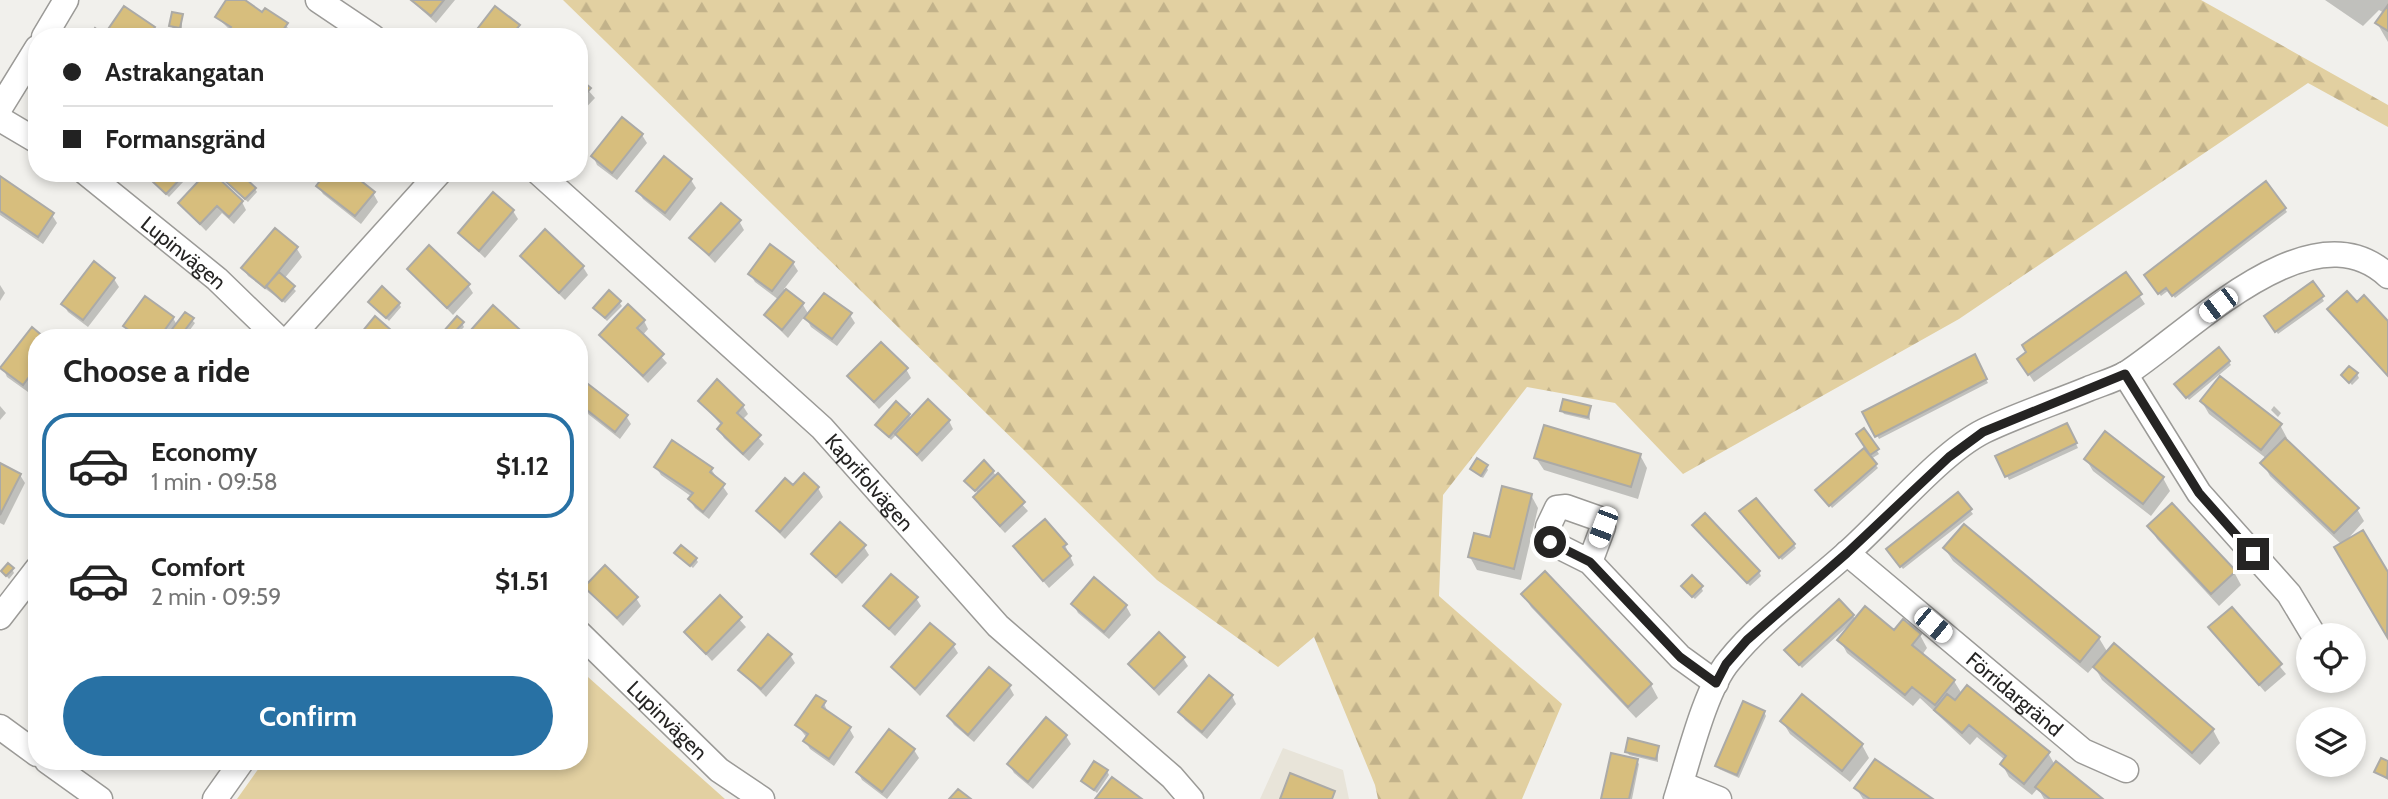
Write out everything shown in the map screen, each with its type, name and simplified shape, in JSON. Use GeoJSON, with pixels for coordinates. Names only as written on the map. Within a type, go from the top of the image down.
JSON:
{"type":"FeatureCollection","features":[{"type":"Feature","properties":{"kind":"street"},"geometry":{"type":"LineString","coordinates":[[49,28],[66,0]]}},
{"type":"Feature","properties":{"kind":"street"},"geometry":{"type":"LineString","coordinates":[[318,0],[360,28]]}},
{"type":"Feature","properties":{"kind":"street"},"geometry":{"type":"LineString","coordinates":[[0,108],[28,63]]}},
{"type":"Feature","properties":{"kind":"street"},"geometry":{"type":"LineString","coordinates":[[0,119],[28,136]]}},
{"type":"Feature","properties":{"kind":"street","name":"Lupinvägen"},"geometry":{"type":"LineString","coordinates":[[97,182],[217,279],[269,329]]}},
{"type":"Feature","properties":{"kind":"street"},"geometry":{"type":"LineString","coordinates":[[298,329],[431,182]]}},
{"type":"Feature","properties":{"kind":"street","name":"Kaprifolvägen"},"geometry":{"type":"LineString","coordinates":[[549,182],[822,428],[998,626],[1172,777],[1191,799]]}},
{"type":"Feature","properties":{"kind":"street"},"geometry":{"type":"LineString","coordinates":[[1718,799],[1679,792],[1716,683],[1726,664],[1747,640],[1847,553],[1949,457],[1983,432],[2125,374],[2218,305],[2281,265],[2308,257],[2346,256],[2379,267],[2388,276]]}},
{"type":"Feature","properties":{"kind":"street"},"geometry":{"type":"LineString","coordinates":[[2125,374],[2199,493],[2289,594],[2306,623]]}},
{"type":"Feature","properties":{"kind":"street","name":"Förridargränd"},"geometry":{"type":"LineString","coordinates":[[1847,553],[2083,751],[2126,770]]}},
{"type":"Feature","properties":{"kind":"street"},"geometry":{"type":"LineString","coordinates":[[1590,562],[1680,657],[1716,683]]}},
{"type":"Feature","properties":{"kind":"street"},"geometry":{"type":"LineString","coordinates":[[0,617],[28,581]]}},
{"type":"Feature","properties":{"kind":"street","name":"Lupinvägen"},"geometry":{"type":"LineString","coordinates":[[588,642],[719,770],[762,799]]}},
{"type":"Feature","properties":{"kind":"street"},"geometry":{"type":"LineString","coordinates":[[0,727],[28,747]]}},
{"type":"Feature","properties":{"kind":"street"},"geometry":{"type":"LineString","coordinates":[[60,770],[100,799]]}},
{"type":"Feature","properties":{"kind":"street"},"geometry":{"type":"LineString","coordinates":[[215,799],[236,770]]}},
{"type":"Feature","properties":{"kind":"shaded area"},"geometry":{"type":"Polygon","coordinates":[[[1283,748],[1343,770],[1349,799],[1260,799],[1283,748]]]}},
{"type":"Feature","properties":{"kind":"green space"},"geometry":{"type":"Polygon","coordinates":[[[563,0],[2201,0],[2388,105],[2388,127],[2308,83],[1959,319],[1683,474],[1615,403],[1527,387],[1443,495],[1439,596],[1562,704],[1522,799],[1378,799],[1375,785],[1314,637],[1278,667],[1157,580],[563,0]]]}},
{"type":"Feature","properties":{"kind":"green space"},"geometry":{"type":"Polygon","coordinates":[[[588,677],[725,799],[237,799],[258,770],[588,770],[588,677]]]}},
{"type":"Feature","properties":{"kind":"building"},"geometry":{"type":"Polygon","coordinates":[[[226,0],[245,0],[262,12],[265,8],[288,23],[284,28],[230,28],[215,17],[226,0]]]}},
{"type":"Feature","properties":{"kind":"building"},"geometry":{"type":"Polygon","coordinates":[[[411,0],[444,0],[431,16],[411,0]]]}},
{"type":"Feature","properties":{"kind":"building"},"geometry":{"type":"Polygon","coordinates":[[[2388,5],[2388,31],[2375,23],[2388,5]]]}},
{"type":"Feature","properties":{"kind":"building"},"geometry":{"type":"Polygon","coordinates":[[[124,6],[155,27],[154,28],[109,28],[124,6]]]}},
{"type":"Feature","properties":{"kind":"building"},"geometry":{"type":"Polygon","coordinates":[[[495,6],[520,25],[518,28],[478,28],[495,6]]]}},
{"type":"Feature","properties":{"kind":"building"},"geometry":{"type":"Polygon","coordinates":[[[172,12],[183,14],[180,28],[169,26],[172,12]]]}},
{"type":"Feature","properties":{"kind":"building"},"geometry":{"type":"Polygon","coordinates":[[[622,117],[643,134],[612,173],[591,156],[622,117]]]}},
{"type":"Feature","properties":{"kind":"building"},"geometry":{"type":"Polygon","coordinates":[[[664,156],[692,179],[665,213],[636,191],[664,156]]]}},
{"type":"Feature","properties":{"kind":"building"},"geometry":{"type":"Polygon","coordinates":[[[0,176],[54,213],[38,237],[0,211],[0,176]]]}},
{"type":"Feature","properties":{"kind":"building"},"geometry":{"type":"Polygon","coordinates":[[[2266,181],[2286,208],[2172,296],[2166,288],[2158,294],[2144,275],[2266,181]]]}},
{"type":"Feature","properties":{"kind":"building"},"geometry":{"type":"Polygon","coordinates":[[[153,182],[177,182],[166,194],[153,182]]]}},
{"type":"Feature","properties":{"kind":"building"},"geometry":{"type":"Polygon","coordinates":[[[198,182],[223,182],[243,201],[229,217],[217,206],[200,224],[178,203],[198,182]]]}},
{"type":"Feature","properties":{"kind":"building"},"geometry":{"type":"Polygon","coordinates":[[[226,182],[250,182],[256,188],[245,199],[226,182]]]}},
{"type":"Feature","properties":{"kind":"building"},"geometry":{"type":"Polygon","coordinates":[[[319,182],[362,182],[375,192],[355,216],[316,186],[319,182]]]}},
{"type":"Feature","properties":{"kind":"building"},"geometry":{"type":"Polygon","coordinates":[[[493,192],[514,210],[479,251],[458,233],[493,192]]]}},
{"type":"Feature","properties":{"kind":"building"},"geometry":{"type":"Polygon","coordinates":[[[721,203],[741,220],[709,255],[689,238],[721,203]]]}},
{"type":"Feature","properties":{"kind":"building"},"geometry":{"type":"Polygon","coordinates":[[[275,228],[298,247],[265,288],[241,268],[275,228]]]}},
{"type":"Feature","properties":{"kind":"building"},"geometry":{"type":"Polygon","coordinates":[[[545,229],[584,266],[559,293],[520,256],[545,229]]]}},
{"type":"Feature","properties":{"kind":"building"},"geometry":{"type":"Polygon","coordinates":[[[770,244],[794,262],[772,291],[748,274],[770,244]]]}},
{"type":"Feature","properties":{"kind":"building"},"geometry":{"type":"Polygon","coordinates":[[[429,245],[470,284],[447,308],[407,269],[429,245]]]}},
{"type":"Feature","properties":{"kind":"building"},"geometry":{"type":"Polygon","coordinates":[[[94,261],[115,278],[83,320],[61,304],[94,261]]]}},
{"type":"Feature","properties":{"kind":"building"},"geometry":{"type":"Polygon","coordinates":[[[279,272],[295,286],[282,301],[266,286],[279,272]]]}},
{"type":"Feature","properties":{"kind":"building"},"geometry":{"type":"Polygon","coordinates":[[[2126,272],[2142,294],[2028,375],[2017,359],[2026,352],[2022,345],[2126,272]]]}},
{"type":"Feature","properties":{"kind":"building"},"geometry":{"type":"Polygon","coordinates":[[[2313,281],[2324,296],[2275,332],[2264,316],[2313,281]]]}},
{"type":"Feature","properties":{"kind":"building"},"geometry":{"type":"Polygon","coordinates":[[[382,286],[400,303],[386,318],[368,302],[382,286]]]}},
{"type":"Feature","properties":{"kind":"building"},"geometry":{"type":"Polygon","coordinates":[[[786,289],[804,303],[782,330],[764,315],[786,289]]]}},
{"type":"Feature","properties":{"kind":"building"},"geometry":{"type":"Polygon","coordinates":[[[609,290],[621,301],[605,318],[593,308],[609,290]]]}},
{"type":"Feature","properties":{"kind":"building"},"geometry":{"type":"Polygon","coordinates":[[[2347,291],[2357,302],[2364,295],[2388,321],[2388,376],[2327,309],[2347,291]]]}},
{"type":"Feature","properties":{"kind":"building"},"geometry":{"type":"Polygon","coordinates":[[[824,293],[852,313],[832,339],[804,318],[824,293]]]}},
{"type":"Feature","properties":{"kind":"building"},"geometry":{"type":"Polygon","coordinates":[[[145,296],[174,317],[165,329],[127,329],[123,326],[145,296]]]}},
{"type":"Feature","properties":{"kind":"building"},"geometry":{"type":"Polygon","coordinates":[[[628,304],[645,320],[637,328],[664,354],[643,376],[599,335],[628,304]]]}},
{"type":"Feature","properties":{"kind":"building"},"geometry":{"type":"Polygon","coordinates":[[[493,305],[519,329],[472,329],[493,305]]]}},
{"type":"Feature","properties":{"kind":"building"},"geometry":{"type":"Polygon","coordinates":[[[185,312],[194,318],[186,329],[172,329],[185,312]]]}},
{"type":"Feature","properties":{"kind":"building"},"geometry":{"type":"Polygon","coordinates":[[[375,316],[390,329],[364,329],[375,316]]]}},
{"type":"Feature","properties":{"kind":"building"},"geometry":{"type":"Polygon","coordinates":[[[457,316],[464,322],[457,329],[446,329],[457,316]]]}},
{"type":"Feature","properties":{"kind":"building"},"geometry":{"type":"Polygon","coordinates":[[[28,332],[28,378],[23,385],[0,368],[28,332]]]}},
{"type":"Feature","properties":{"kind":"building"},"geometry":{"type":"Polygon","coordinates":[[[881,342],[908,368],[874,402],[847,376],[881,342]]]}},
{"type":"Feature","properties":{"kind":"building"},"geometry":{"type":"Polygon","coordinates":[[[2219,347],[2230,361],[2186,398],[2174,384],[2219,347]]]}},
{"type":"Feature","properties":{"kind":"building"},"geometry":{"type":"Polygon","coordinates":[[[1975,354],[1987,379],[1875,437],[1862,412],[1975,354]]]}},
{"type":"Feature","properties":{"kind":"building"},"geometry":{"type":"Polygon","coordinates":[[[2349,366],[2358,373],[2349,383],[2341,375],[2349,366]]]}},
{"type":"Feature","properties":{"kind":"building"},"geometry":{"type":"Polygon","coordinates":[[[2220,376],[2282,424],[2261,450],[2200,401],[2220,376]]]}},
{"type":"Feature","properties":{"kind":"building"},"geometry":{"type":"Polygon","coordinates":[[[717,379],[744,405],[737,413],[761,435],[743,454],[717,429],[722,423],[698,401],[717,379]]]}},
{"type":"Feature","properties":{"kind":"building"},"geometry":{"type":"Polygon","coordinates":[[[588,384],[628,415],[615,432],[588,411],[588,384]]]}},
{"type":"Feature","properties":{"kind":"building"},"geometry":{"type":"Polygon","coordinates":[[[928,399],[950,420],[917,455],[895,434],[928,399]]]}},
{"type":"Feature","properties":{"kind":"building"},"geometry":{"type":"Polygon","coordinates":[[[1563,399],[1591,406],[1588,417],[1560,411],[1563,399]]]}},
{"type":"Feature","properties":{"kind":"building"},"geometry":{"type":"Polygon","coordinates":[[[896,401],[910,414],[889,437],[875,425],[896,401]]]}},
{"type":"Feature","properties":{"kind":"building"},"geometry":{"type":"Polygon","coordinates":[[[2067,423],[2077,443],[2005,477],[1995,456],[2067,423]]]}},
{"type":"Feature","properties":{"kind":"building"},"geometry":{"type":"Polygon","coordinates":[[[1544,425],[1641,454],[1631,487],[1534,458],[1544,425]]]}},
{"type":"Feature","properties":{"kind":"building"},"geometry":{"type":"Polygon","coordinates":[[[1864,428],[1879,449],[1870,455],[1856,434],[1864,428]]]}},
{"type":"Feature","properties":{"kind":"building"},"geometry":{"type":"Polygon","coordinates":[[[2105,431],[2164,477],[2143,504],[2084,459],[2105,431]]]}},
{"type":"Feature","properties":{"kind":"building"},"geometry":{"type":"Polygon","coordinates":[[[2285,438],[2359,508],[2334,533],[2260,463],[2285,438]]]}},
{"type":"Feature","properties":{"kind":"building"},"geometry":{"type":"Polygon","coordinates":[[[672,440],[713,468],[710,472],[725,484],[703,512],[688,499],[693,493],[654,467],[672,440]]]}},
{"type":"Feature","properties":{"kind":"building"},"geometry":{"type":"Polygon","coordinates":[[[1864,448],[1877,464],[1829,506],[1815,490],[1864,448]]]}},
{"type":"Feature","properties":{"kind":"building"},"geometry":{"type":"Polygon","coordinates":[[[1477,458],[1488,465],[1481,476],[1470,469],[1477,458]]]}},
{"type":"Feature","properties":{"kind":"building"},"geometry":{"type":"Polygon","coordinates":[[[984,460],[994,471],[975,491],[964,481],[984,460]]]}},
{"type":"Feature","properties":{"kind":"building"},"geometry":{"type":"Polygon","coordinates":[[[0,463],[21,474],[0,515],[0,463]]]}},
{"type":"Feature","properties":{"kind":"building"},"geometry":{"type":"Polygon","coordinates":[[[804,473],[819,487],[780,532],[756,511],[785,478],[793,485],[804,473]]]}},
{"type":"Feature","properties":{"kind":"building"},"geometry":{"type":"Polygon","coordinates":[[[998,473],[1025,502],[1000,526],[973,497],[998,473]]]}},
{"type":"Feature","properties":{"kind":"building"},"geometry":{"type":"Polygon","coordinates":[[[1502,486],[1532,494],[1514,569],[1468,557],[1474,533],[1490,537],[1502,486]]]}},
{"type":"Feature","properties":{"kind":"building"},"geometry":{"type":"Polygon","coordinates":[[[1958,492],[1972,509],[1900,567],[1886,549],[1958,492]]]}},
{"type":"Feature","properties":{"kind":"building"},"geometry":{"type":"Polygon","coordinates":[[[1756,498],[1795,544],[1779,558],[1739,511],[1756,498]]]}},
{"type":"Feature","properties":{"kind":"building"},"geometry":{"type":"Polygon","coordinates":[[[2172,503],[2236,571],[2211,594],[2147,526],[2172,503]]]}},
{"type":"Feature","properties":{"kind":"building"},"geometry":{"type":"Polygon","coordinates":[[[1705,513],[1760,571],[1747,583],[1692,525],[1705,513]]]}},
{"type":"Feature","properties":{"kind":"building"},"geometry":{"type":"Polygon","coordinates":[[[1045,519],[1067,544],[1063,547],[1071,556],[1043,581],[1013,546],[1045,519]]]}},
{"type":"Feature","properties":{"kind":"building"},"geometry":{"type":"Polygon","coordinates":[[[840,522],[866,545],[836,577],[811,554],[840,522]]]}},
{"type":"Feature","properties":{"kind":"building"},"geometry":{"type":"Polygon","coordinates":[[[1964,524],[2100,637],[2080,662],[1943,548],[1964,524]]]}},
{"type":"Feature","properties":{"kind":"building"},"geometry":{"type":"Polygon","coordinates":[[[2363,530],[2388,572],[2387,637],[2334,547],[2363,530]]]}},
{"type":"Feature","properties":{"kind":"building"},"geometry":{"type":"Polygon","coordinates":[[[681,545],[697,558],[690,566],[674,553],[681,545]]]}},
{"type":"Feature","properties":{"kind":"building"},"geometry":{"type":"Polygon","coordinates":[[[8,563],[14,568],[6,576],[1,571],[8,563]]]}},
{"type":"Feature","properties":{"kind":"building"},"geometry":{"type":"Polygon","coordinates":[[[605,565],[638,597],[617,618],[588,591],[588,583],[605,565]]]}},
{"type":"Feature","properties":{"kind":"building"},"geometry":{"type":"Polygon","coordinates":[[[1545,571],[1652,684],[1628,707],[1521,594],[1545,571]]]}},
{"type":"Feature","properties":{"kind":"building"},"geometry":{"type":"Polygon","coordinates":[[[891,574],[918,597],[889,629],[863,606],[891,574]]]}},
{"type":"Feature","properties":{"kind":"building"},"geometry":{"type":"Polygon","coordinates":[[[1692,575],[1703,586],[1692,597],[1681,586],[1692,575]]]}},
{"type":"Feature","properties":{"kind":"building"},"geometry":{"type":"Polygon","coordinates":[[[1094,577],[1127,605],[1104,632],[1071,604],[1094,577]]]}},
{"type":"Feature","properties":{"kind":"building"},"geometry":{"type":"Polygon","coordinates":[[[720,595],[742,617],[706,654],[684,632],[720,595]]]}},
{"type":"Feature","properties":{"kind":"building"},"geometry":{"type":"Polygon","coordinates":[[[1839,599],[1854,615],[1799,665],[1784,650],[1839,599]]]}},
{"type":"Feature","properties":{"kind":"building"},"geometry":{"type":"Polygon","coordinates":[[[1865,606],[1894,630],[1903,619],[1921,634],[1912,645],[1955,680],[1935,705],[1912,687],[1905,695],[1837,640],[1865,606]]]}},
{"type":"Feature","properties":{"kind":"building"},"geometry":{"type":"Polygon","coordinates":[[[2232,607],[2282,664],[2259,685],[2208,627],[2232,607]]]}},
{"type":"Feature","properties":{"kind":"building"},"geometry":{"type":"Polygon","coordinates":[[[930,623],[955,644],[915,689],[891,667],[930,623]]]}},
{"type":"Feature","properties":{"kind":"building"},"geometry":{"type":"Polygon","coordinates":[[[1159,632],[1185,657],[1154,689],[1128,664],[1159,632]]]}},
{"type":"Feature","properties":{"kind":"building"},"geometry":{"type":"Polygon","coordinates":[[[768,634],[792,654],[761,689],[738,670],[768,634]]]}},
{"type":"Feature","properties":{"kind":"building"},"geometry":{"type":"Polygon","coordinates":[[[2114,643],[2214,729],[2192,753],[2093,667],[2114,643]]]}},
{"type":"Feature","properties":{"kind":"building"},"geometry":{"type":"Polygon","coordinates":[[[989,667],[1011,685],[968,735],[947,716],[989,667]]]}},
{"type":"Feature","properties":{"kind":"building"},"geometry":{"type":"Polygon","coordinates":[[[1209,675],[1233,695],[1202,732],[1178,712],[1209,675]]]}},
{"type":"Feature","properties":{"kind":"building"},"geometry":{"type":"Polygon","coordinates":[[[1967,685],[2050,752],[2024,784],[2000,764],[2006,756],[1969,725],[1962,733],[1934,710],[1947,694],[1955,700],[1967,685]]]}},
{"type":"Feature","properties":{"kind":"building"},"geometry":{"type":"Polygon","coordinates":[[[1802,694],[1863,744],[1842,771],[1780,721],[1802,694]]]}},
{"type":"Feature","properties":{"kind":"building"},"geometry":{"type":"Polygon","coordinates":[[[816,695],[826,701],[822,707],[851,727],[829,759],[803,741],[808,734],[795,725],[816,695]]]}},
{"type":"Feature","properties":{"kind":"building"},"geometry":{"type":"Polygon","coordinates":[[[1743,701],[1765,711],[1737,775],[1715,766],[1743,701]]]}},
{"type":"Feature","properties":{"kind":"building"},"geometry":{"type":"Polygon","coordinates":[[[1046,717],[1067,735],[1028,782],[1007,764],[1046,717]]]}},
{"type":"Feature","properties":{"kind":"building"},"geometry":{"type":"Polygon","coordinates":[[[889,729],[915,749],[882,792],[856,772],[889,729]]]}},
{"type":"Feature","properties":{"kind":"building"},"geometry":{"type":"Polygon","coordinates":[[[1628,738],[1659,746],[1656,759],[1625,752],[1628,738]]]}},
{"type":"Feature","properties":{"kind":"building"},"geometry":{"type":"Polygon","coordinates":[[[1611,753],[1638,759],[1629,799],[1601,799],[1611,753]]]}},
{"type":"Feature","properties":{"kind":"building"},"geometry":{"type":"Polygon","coordinates":[[[2381,758],[2388,761],[2387,778],[2374,772],[2381,758]]]}},
{"type":"Feature","properties":{"kind":"building"},"geometry":{"type":"Polygon","coordinates":[[[1875,759],[1933,799],[1870,799],[1854,788],[1875,759]]]}},
{"type":"Feature","properties":{"kind":"building"},"geometry":{"type":"Polygon","coordinates":[[[1094,761],[1108,770],[1094,790],[1081,781],[1094,761]]]}},
{"type":"Feature","properties":{"kind":"building"},"geometry":{"type":"Polygon","coordinates":[[[2056,761],[2103,799],[2050,799],[2035,787],[2056,761]]]}},
{"type":"Feature","properties":{"kind":"building"},"geometry":{"type":"Polygon","coordinates":[[[1290,773],[1335,791],[1332,799],[1280,799],[1290,773]]]}},
{"type":"Feature","properties":{"kind":"building"},"geometry":{"type":"Polygon","coordinates":[[[1112,777],[1142,799],[1095,799],[1112,777]]]}},
{"type":"Feature","properties":{"kind":"building"},"geometry":{"type":"Polygon","coordinates":[[[958,789],[971,799],[949,799],[958,789]]]}},
{"type":"Feature","properties":{"kind":"route"},"geometry":{"type":"LineString","coordinates":[[1550,542],[1590,562],[1680,657],[1716,683],[1726,664],[1747,640],[1847,553],[1949,457],[1983,432],[2125,374],[2199,493],[2253,554]]}}]}
